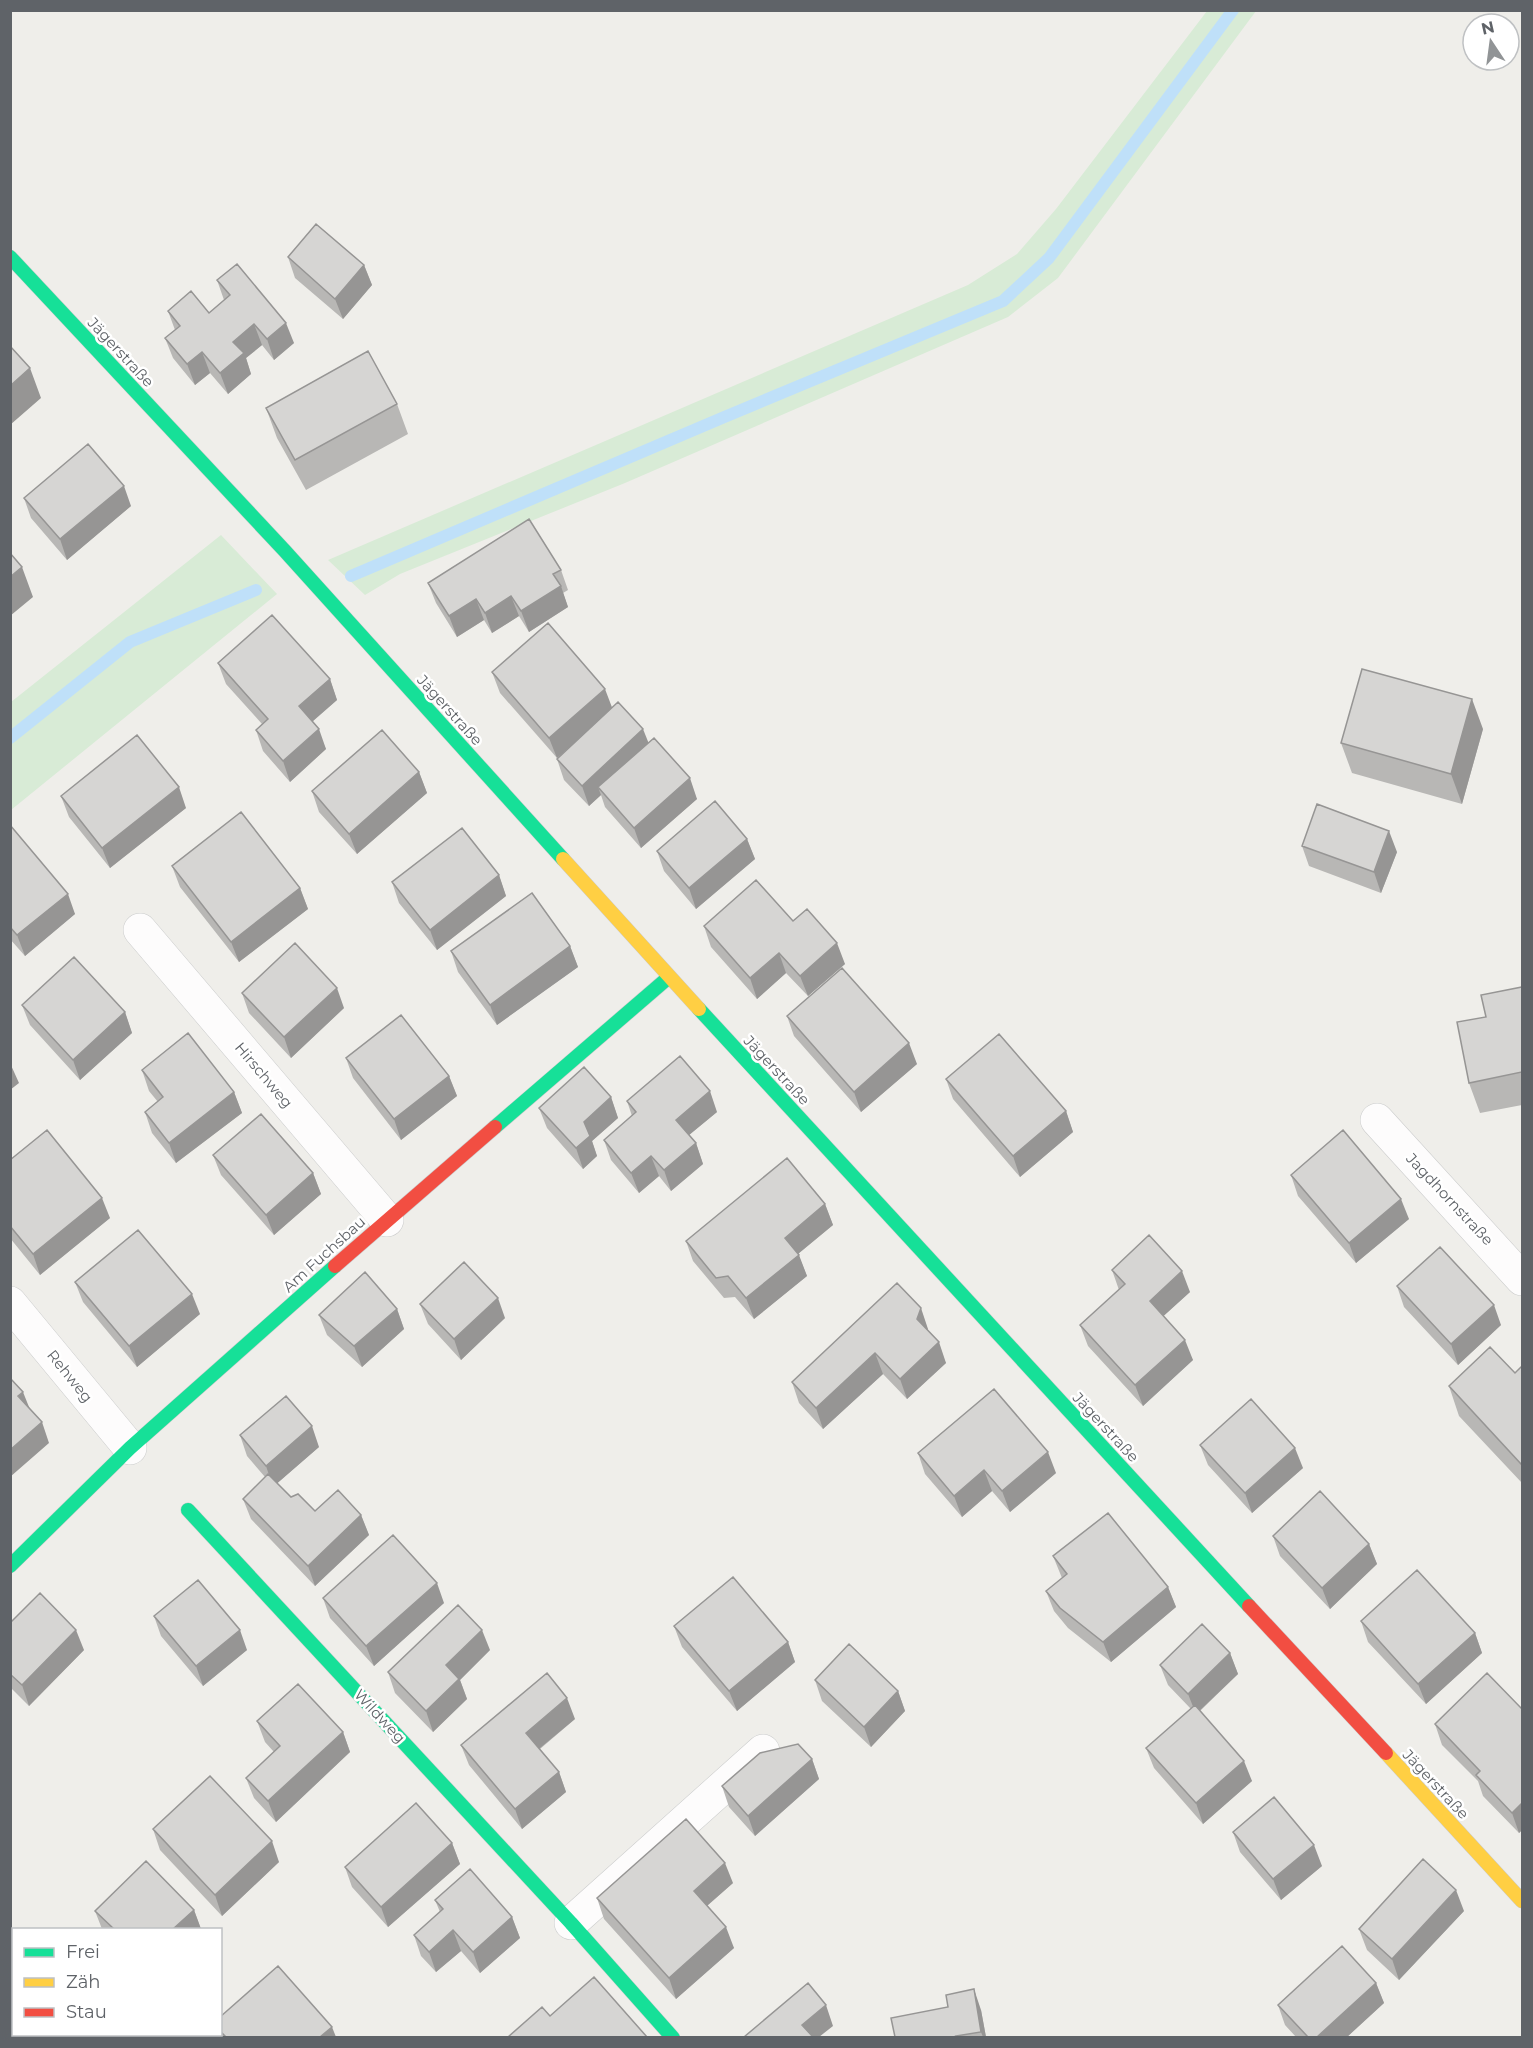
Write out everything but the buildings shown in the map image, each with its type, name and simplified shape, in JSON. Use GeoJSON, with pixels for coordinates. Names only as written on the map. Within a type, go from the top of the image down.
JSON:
{"type":"FeatureCollection","features":[{"type":"Feature","properties":{"kind":"street","name":"Jägerstraße"},"geometry":{"type":"LineString","coordinates":[[16,273],[284,550],[669,977],[1522,1901]]}},
{"type":"Feature","properties":{"kind":"street","name":"Hirschweg"},"geometry":{"type":"LineString","coordinates":[[140,930],[387,1220]]}},
{"type":"Feature","properties":{"kind":"street","name":"Am Fuchsbau"},"geometry":{"type":"LineString","coordinates":[[10,1566],[130,1448],[387,1220],[669,977]]}},
{"type":"Feature","properties":{"kind":"street","name":"Jagdhornstraße"},"geometry":{"type":"LineString","coordinates":[[1377,1120],[1522,1279]]}},
{"type":"Feature","properties":{"kind":"street","name":"Rehweg"},"geometry":{"type":"LineString","coordinates":[[10,1303],[130,1448]]}},
{"type":"Feature","properties":{"kind":"street","name":"Wildweg"},"geometry":{"type":"LineString","coordinates":[[188,1510],[572,1923],[673,2037]]}},
{"type":"Feature","properties":{"kind":"street"},"geometry":{"type":"LineString","coordinates":[[572,1923],[763,1751]]}},
{"type":"Feature","properties":{"kind":"green space"},"geometry":{"type":"Polygon","coordinates":[[[1207,11],[1256,11],[1058,278],[1008,317],[625,483],[400,574],[365,595],[328,560],[968,285],[1017,254],[1056,209],[1207,11]]]}},
{"type":"Feature","properties":{"kind":"green space"},"geometry":{"type":"Polygon","coordinates":[[[221,535],[277,594],[11,810],[11,702],[221,535]]]}},
{"type":"Feature","properties":{"kind":"waterway"},"geometry":{"type":"LineString","coordinates":[[351,576],[1003,301],[1049,258],[1233,10]]}},
{"type":"Feature","properties":{"kind":"waterway"},"geometry":{"type":"LineString","coordinates":[[10,738],[130,642],[256,590]]}},
{"type":"Feature","properties":{"kind":"traffic: fast"},"geometry":{"type":"LineString","coordinates":[[10,257],[284,550],[563,859]]}},
{"type":"Feature","properties":{"kind":"traffic: fast"},"geometry":{"type":"LineString","coordinates":[[495,1127],[669,977]]}},
{"type":"Feature","properties":{"kind":"traffic: fast"},"geometry":{"type":"LineString","coordinates":[[699,1009],[1249,1606]]}},
{"type":"Feature","properties":{"kind":"traffic: fast"},"geometry":{"type":"LineString","coordinates":[[10,1566],[130,1448],[335,1266]]}},
{"type":"Feature","properties":{"kind":"traffic: fast"},"geometry":{"type":"LineString","coordinates":[[188,1510],[571,1923],[673,2038]]}},
{"type":"Feature","properties":{"kind":"traffic: slow"},"geometry":{"type":"LineString","coordinates":[[563,859],[699,1009]]}},
{"type":"Feature","properties":{"kind":"traffic: slow"},"geometry":{"type":"LineString","coordinates":[[1386,1753],[1522,1901]]}},
{"type":"Feature","properties":{"kind":"traffic: jam"},"geometry":{"type":"LineString","coordinates":[[335,1266],[495,1127]]}},
{"type":"Feature","properties":{"kind":"traffic: jam"},"geometry":{"type":"LineString","coordinates":[[1249,1606],[1386,1753]]}}]}
